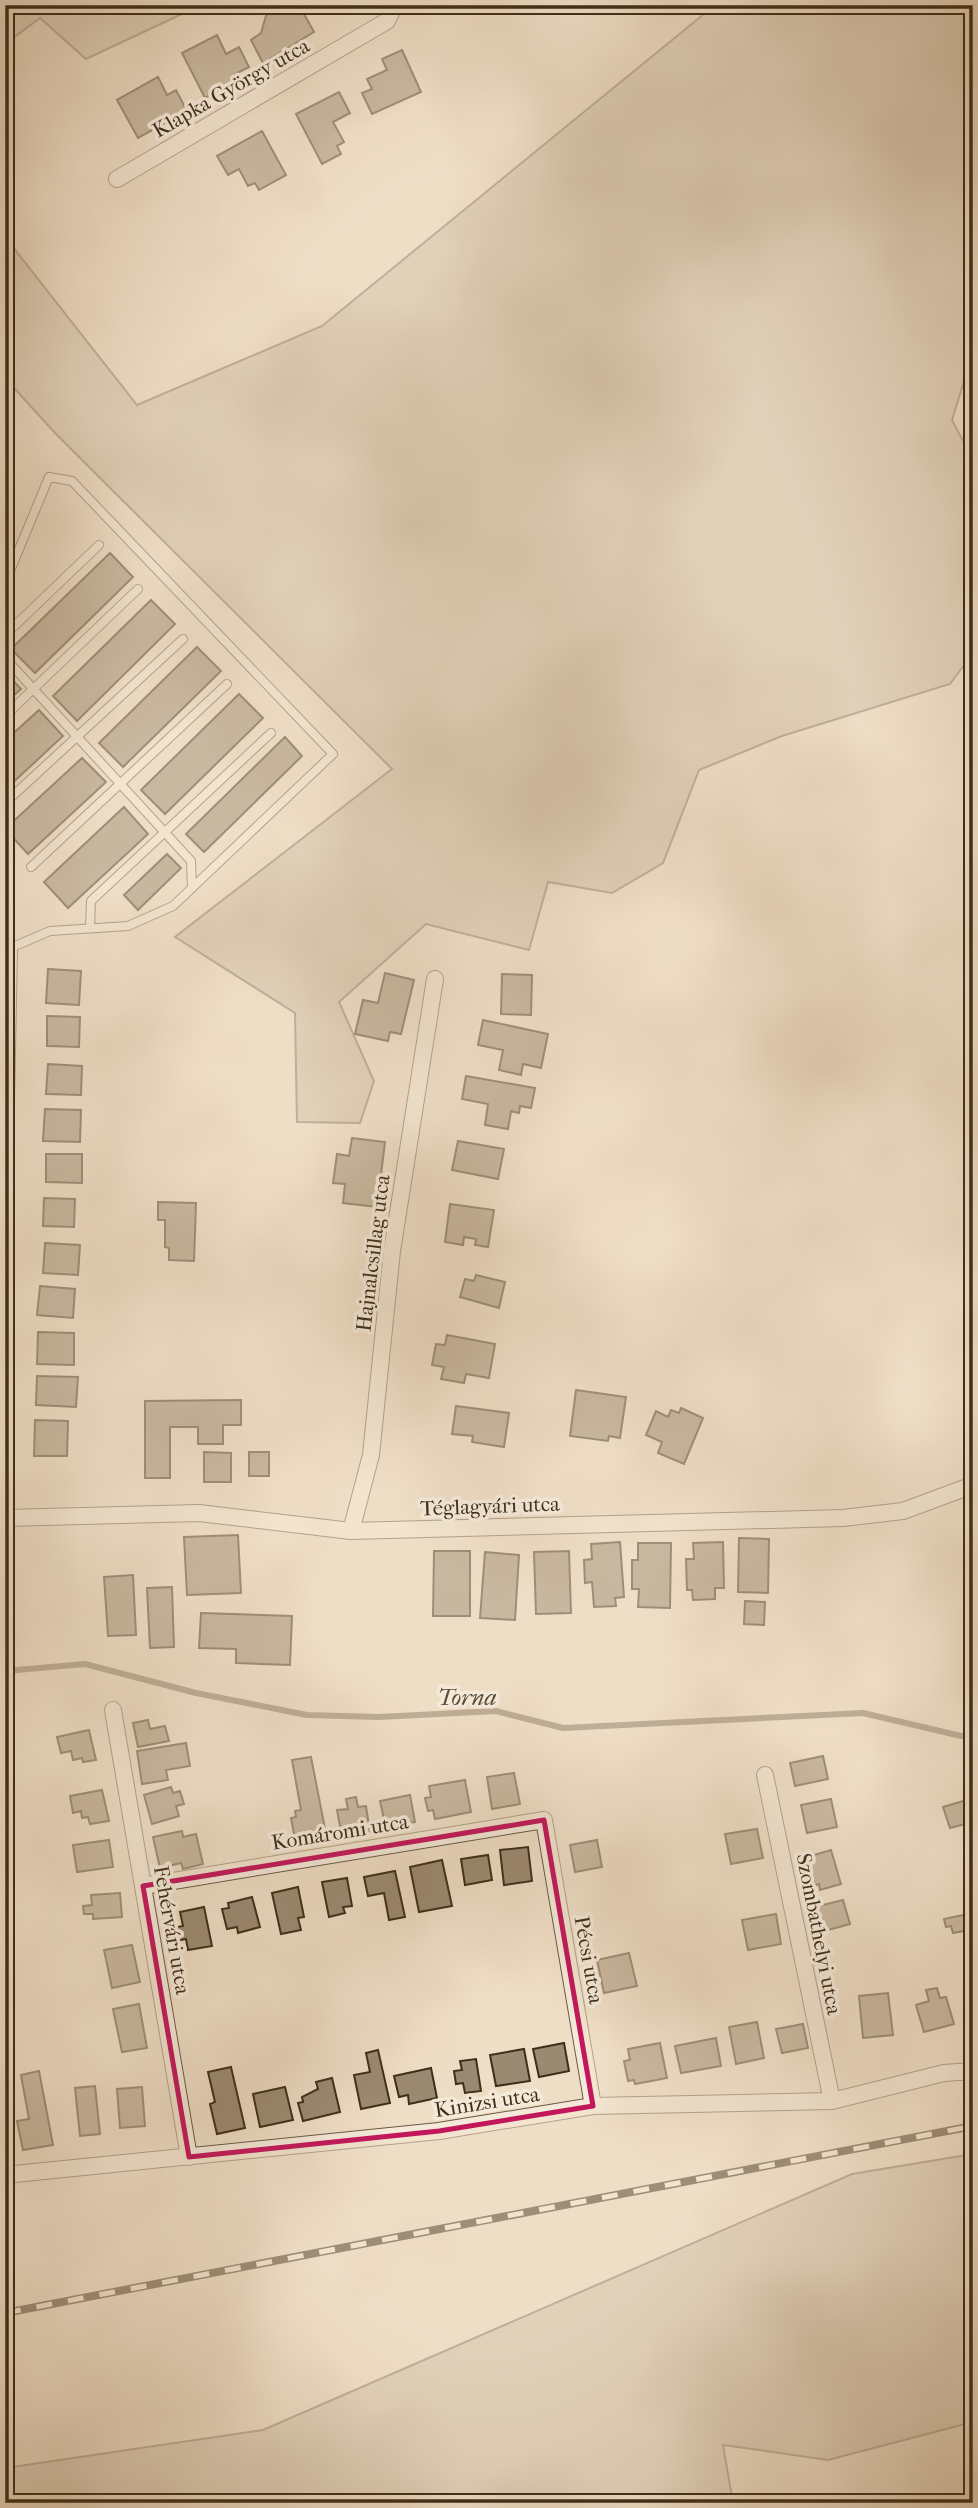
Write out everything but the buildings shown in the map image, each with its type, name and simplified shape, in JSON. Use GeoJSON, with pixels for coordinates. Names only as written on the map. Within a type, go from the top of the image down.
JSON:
{"type":"FeatureCollection","features":[{"type":"Feature","properties":{"kind":"street","name":"Klapka György utca"},"geometry":{"type":"LineString","coordinates":[[117,179],[387,21],[396,5]]}},
{"type":"Feature","properties":{"kind":"street"},"geometry":{"type":"LineString","coordinates":[[5,1153],[7,949]]}},
{"type":"Feature","properties":{"kind":"street","name":"Hajnalcsillag utca"},"geometry":{"type":"LineString","coordinates":[[351,1531],[371,1455],[392,1251],[435,979]]}},
{"type":"Feature","properties":{"kind":"street","name":"Téglagyári utca"},"geometry":{"type":"LineString","coordinates":[[8,1518],[199,1513],[351,1531],[843,1518],[903,1511],[973,1485]]}},
{"type":"Feature","properties":{"kind":"street","name":"Fehérvári utca"},"geometry":{"type":"LineString","coordinates":[[113,1710],[189,2157]]}},
{"type":"Feature","properties":{"kind":"street","name":"Szombathelyi utca"},"geometry":{"type":"LineString","coordinates":[[765,1775],[832,2101]]}},
{"type":"Feature","properties":{"kind":"street","name":"Komáromi utca"},"geometry":{"type":"LineString","coordinates":[[143,1886],[544,1820]]}},
{"type":"Feature","properties":{"kind":"street","name":"Pécsi utca"},"geometry":{"type":"LineString","coordinates":[[544,1820],[593,2106]]}},
{"type":"Feature","properties":{"kind":"street","name":"Kinizsi utca"},"geometry":{"type":"LineString","coordinates":[[5,2175],[439,2131],[593,2106],[832,2101],[944,2073],[973,2071]]}},
{"type":"Feature","properties":{"kind":"lane"},"geometry":{"type":"LineString","coordinates":[[5,583],[49,477],[72,481],[333,754],[173,906],[128,926],[50,931],[7,949]]}},
{"type":"Feature","properties":{"kind":"lane"},"geometry":{"type":"LineString","coordinates":[[5,635],[99,545]]}},
{"type":"Feature","properties":{"kind":"lane"},"geometry":{"type":"LineString","coordinates":[[5,716],[138,589]]}},
{"type":"Feature","properties":{"kind":"lane"},"geometry":{"type":"LineString","coordinates":[[5,803],[183,639]]}},
{"type":"Feature","properties":{"kind":"lane"},"geometry":{"type":"LineString","coordinates":[[5,658],[191,861],[192,888]]}},
{"type":"Feature","properties":{"kind":"lane"},"geometry":{"type":"LineString","coordinates":[[31,867],[227,684]]}},
{"type":"Feature","properties":{"kind":"lane"},"geometry":{"type":"LineString","coordinates":[[90,928],[91,901],[271,733]]}},
{"type":"Feature","properties":{"kind":"lane"},"geometry":{"type":"LineString","coordinates":[[5,1536],[8,1518]]}},
{"type":"Feature","properties":{"kind":"highlighted area"},"geometry":{"type":"Polygon","coordinates":[[[544,1820],[593,2106],[439,2131],[189,2157],[143,1886],[544,1820]]]}},
{"type":"Feature","properties":{"kind":"shaded area"},"geometry":{"type":"Polygon","coordinates":[[[5,5],[201,5],[86,59],[40,18],[5,44],[5,5]]]}},
{"type":"Feature","properties":{"kind":"shaded area"},"geometry":{"type":"Polygon","coordinates":[[[715,5],[973,5],[973,352],[952,420],[973,460],[973,653],[950,684],[782,736],[699,770],[663,863],[612,893],[548,882],[529,950],[426,924],[339,1002],[374,1081],[360,1123],[297,1122],[295,1013],[175,937],[392,769],[55,433],[5,378],[5,237],[137,405],[322,326],[715,5]]]}},
{"type":"Feature","properties":{"kind":"shaded area"},"geometry":{"type":"Polygon","coordinates":[[[973,2154],[973,2422],[828,2460],[723,2445],[733,2503],[5,2503],[5,2468],[263,2430],[852,2174],[973,2154]]]}},
{"type":"Feature","properties":{"kind":"waterway","name":"Torna"},"geometry":{"type":"LineString","coordinates":[[5,1671],[85,1664],[196,1693],[307,1715],[379,1717],[496,1711],[563,1728],[863,1713],[961,1736],[973,1735]]}},
{"type":"Feature","properties":{"kind":"railway"},"geometry":{"type":"LineString","coordinates":[[5,2313],[973,2126]]}}]}
